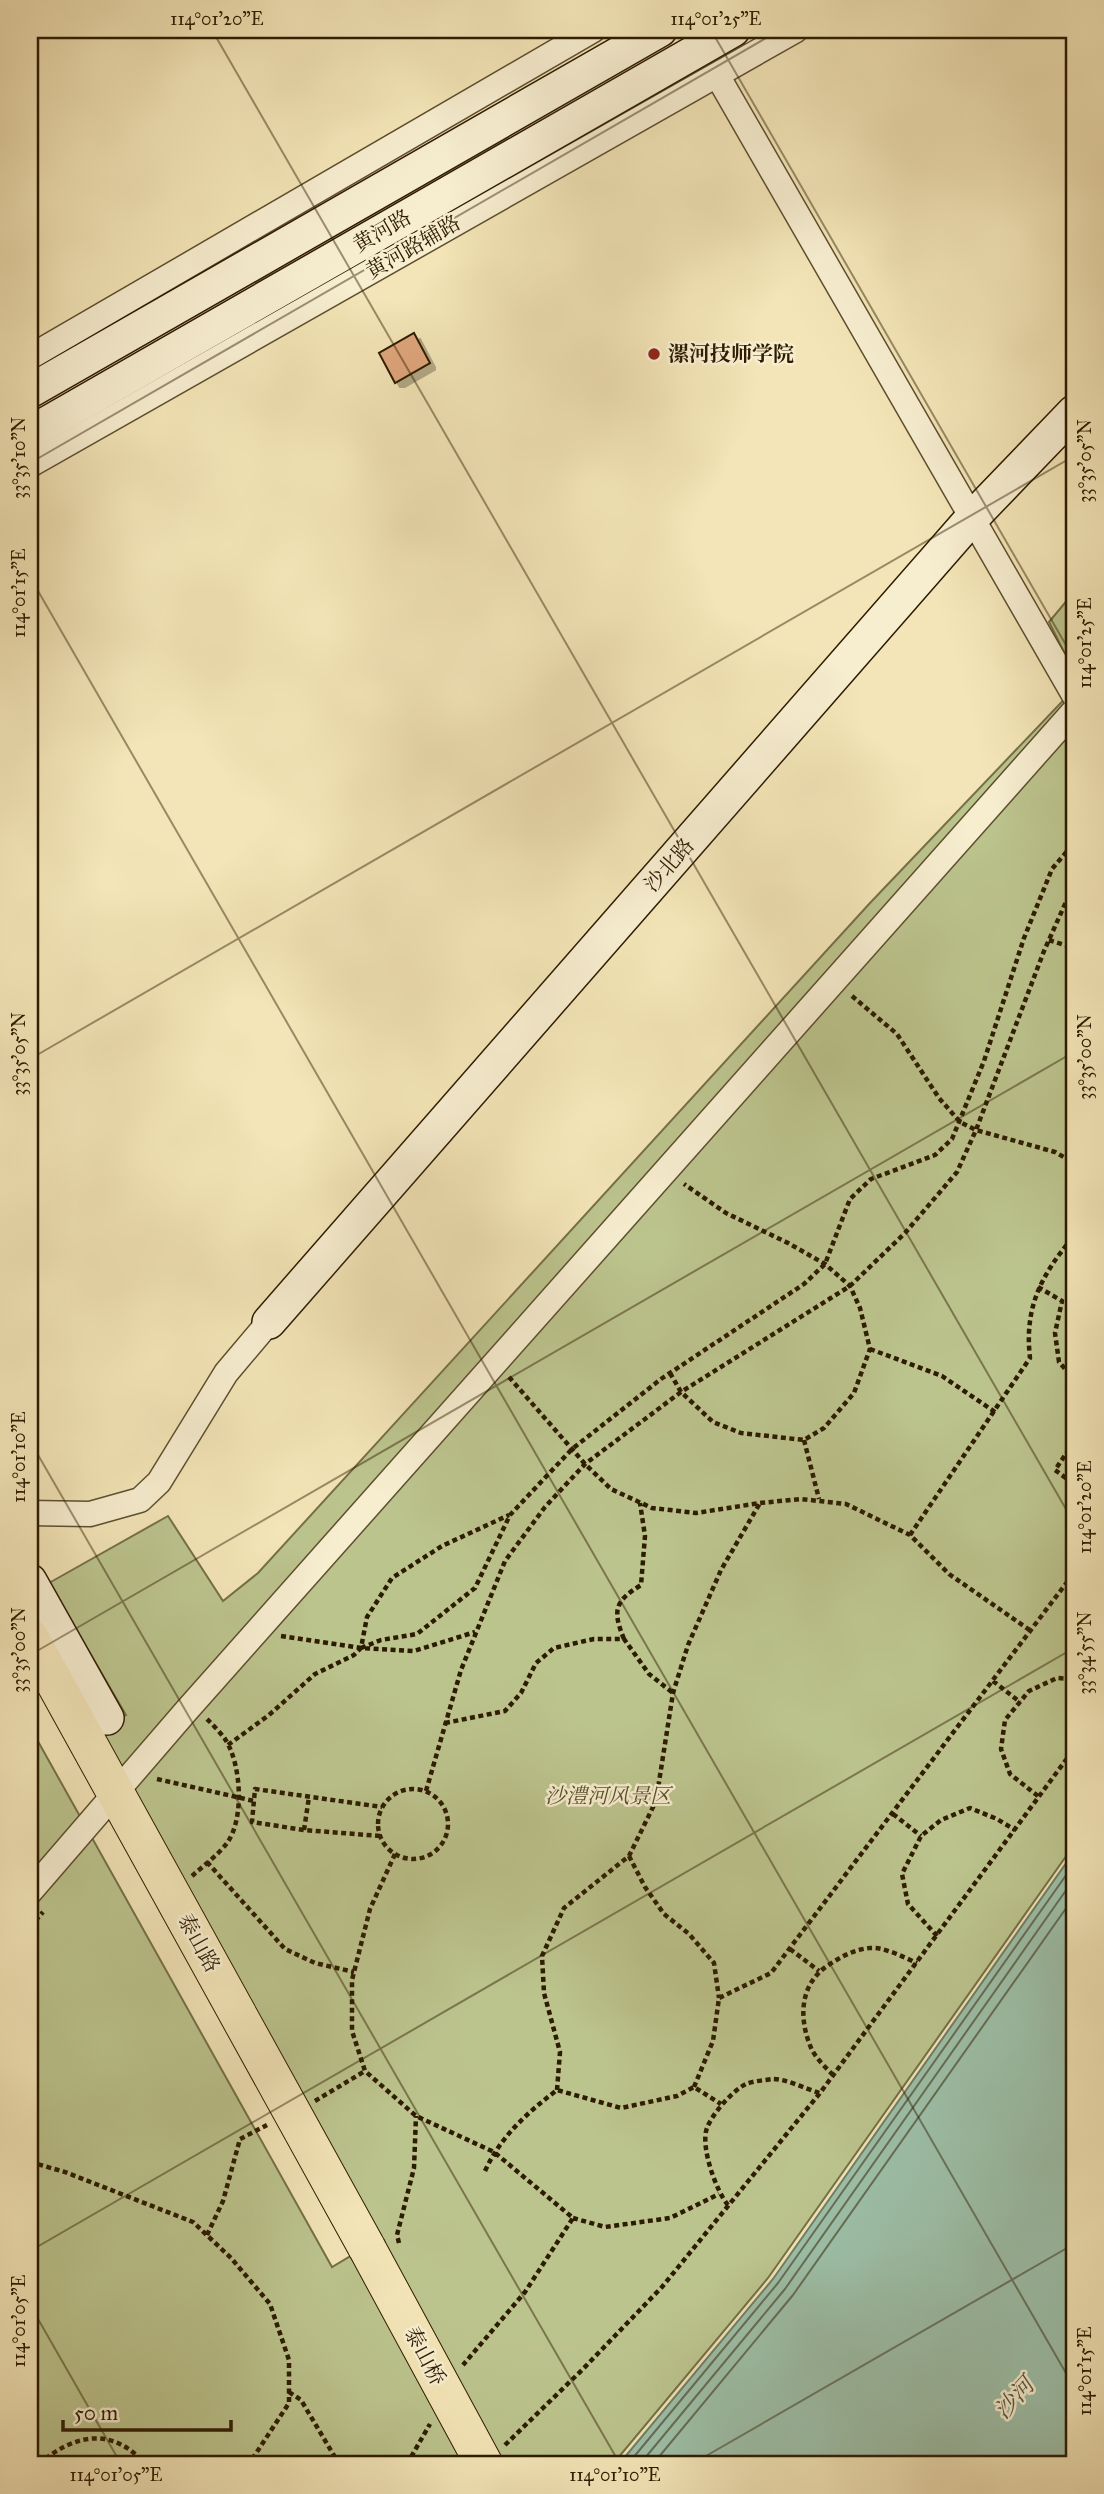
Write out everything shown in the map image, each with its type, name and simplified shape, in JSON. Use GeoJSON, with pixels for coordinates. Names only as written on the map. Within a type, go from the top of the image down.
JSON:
{"type":"FeatureCollection","features":[{"type":"Feature","properties":{"kind":"main road","name":"黄河路"},"geometry":{"type":"LineString","coordinates":[[30,391],[660,30]]}},
{"type":"Feature","properties":{"kind":"main road","name":"黄河路"},"geometry":{"type":"LineString","coordinates":[[30,433],[733,30]]}},
{"type":"Feature","properties":{"kind":"main road","name":"沙北路"},"geometry":{"type":"LineString","coordinates":[[269,1322],[972,518],[1074,412]]}},
{"type":"Feature","properties":{"kind":"main road"},"geometry":{"type":"LineString","coordinates":[[30,1581],[107,1718]]}},
{"type":"Feature","properties":{"kind":"main road","name":"泰山路"},"geometry":{"type":"LineString","coordinates":[[30,1638],[372,2251]]}},
{"type":"Feature","properties":{"kind":"main road","name":"泰山路"},"geometry":{"type":"LineString","coordinates":[[30,1684],[117,1792],[274,2121],[372,2251]]}},
{"type":"Feature","properties":{"kind":"main road","name":"泰山桥"},"geometry":{"type":"LineString","coordinates":[[372,2251],[493,2456]]}},
{"type":"Feature","properties":{"kind":"main road","name":"泰山桥"},"geometry":{"type":"LineString","coordinates":[[372,2251],[458,2464]]}},
{"type":"Feature","properties":{"kind":"street"},"geometry":{"type":"LineString","coordinates":[[30,357],[593,30]]}},
{"type":"Feature","properties":{"kind":"street","name":"黄河路辅路"},"geometry":{"type":"LineString","coordinates":[[30,465],[796,30]]}},
{"type":"Feature","properties":{"kind":"street"},"geometry":{"type":"LineString","coordinates":[[717,75],[1074,695]]}},
{"type":"Feature","properties":{"kind":"street"},"geometry":{"type":"LineString","coordinates":[[30,1892],[192,1704],[1074,711]]}},
{"type":"Feature","properties":{"kind":"street"},"geometry":{"type":"LineString","coordinates":[[30,1513],[90,1514],[140,1500],[159,1482],[226,1373],[269,1322]]}},
{"type":"Feature","properties":{"kind":"path"},"geometry":{"type":"LineString","coordinates":[[228,1745],[269,1716],[315,1674],[381,1640],[417,1634],[475,1588],[510,1515],[572,1449],[670,1373],[804,1284],[825,1264],[850,1199],[872,1179],[935,1155],[952,1139],[984,1061],[1024,938],[1047,880],[1052,869],[1074,843]]}},
{"type":"Feature","properties":{"kind":"path"},"geometry":{"type":"LineString","coordinates":[[426,1791],[461,1670],[505,1561],[545,1507],[585,1464],[681,1391],[850,1286],[905,1233],[957,1172],[1074,884]]}},
{"type":"Feature","properties":{"kind":"path"},"geometry":{"type":"LineString","coordinates":[[1049,940],[1074,948]]}},
{"type":"Feature","properties":{"kind":"path"},"geometry":{"type":"LineString","coordinates":[[834,981],[897,1034],[939,1098],[960,1122],[976,1130],[1055,1152],[1074,1163]]}},
{"type":"Feature","properties":{"kind":"path"},"geometry":{"type":"LineString","coordinates":[[666,1171],[726,1213],[825,1264],[850,1286],[860,1308],[870,1349],[853,1393],[824,1428],[804,1440],[740,1433],[713,1422],[681,1391],[670,1373]]}},
{"type":"Feature","properties":{"kind":"path"},"geometry":{"type":"LineString","coordinates":[[910,1535],[1030,1358],[1028,1341],[1038,1287],[1074,1236]]}},
{"type":"Feature","properties":{"kind":"path"},"geometry":{"type":"LineString","coordinates":[[1038,1287],[1062,1301],[1055,1334],[1059,1362],[1074,1379]]}},
{"type":"Feature","properties":{"kind":"path"},"geometry":{"type":"LineString","coordinates":[[870,1349],[942,1376],[995,1412]]}},
{"type":"Feature","properties":{"kind":"path"},"geometry":{"type":"LineString","coordinates":[[496,1362],[585,1464],[611,1489],[652,1508],[696,1513],[760,1503],[819,1499],[846,1504],[910,1535],[950,1574],[1031,1631]]}},
{"type":"Feature","properties":{"kind":"path"},"geometry":{"type":"LineString","coordinates":[[804,1440],[819,1499]]}},
{"type":"Feature","properties":{"kind":"path"},"geometry":{"type":"LineString","coordinates":[[1074,1442],[1055,1469],[1074,1484]]}},
{"type":"Feature","properties":{"kind":"path"},"geometry":{"type":"LineString","coordinates":[[639,1502],[645,1535],[641,1585],[626,1594],[616,1610],[618,1623],[624,1639],[649,1674],[673,1693]]}},
{"type":"Feature","properties":{"kind":"path"},"geometry":{"type":"LineString","coordinates":[[485,2171],[494,2152],[523,2117],[557,2090],[560,2052],[544,1993],[542,1956],[564,1908],[629,1856],[656,1801],[673,1693],[688,1645],[721,1570],[760,1503]]}},
{"type":"Feature","properties":{"kind":"path"},"geometry":{"type":"LineString","coordinates":[[361,1648],[367,1617],[393,1578],[442,1546],[510,1515]]}},
{"type":"Feature","properties":{"kind":"path"},"geometry":{"type":"LineString","coordinates":[[719,1998],[771,1973],[1074,1573]]}},
{"type":"Feature","properties":{"kind":"path"},"geometry":{"type":"LineString","coordinates":[[257,1633],[361,1648],[414,1651],[476,1632]]}},
{"type":"Feature","properties":{"kind":"path"},"geometry":{"type":"LineString","coordinates":[[445,1723],[505,1711],[521,1693],[536,1663],[554,1648],[594,1639],[624,1639]]}},
{"type":"Feature","properties":{"kind":"path"},"geometry":{"type":"LineString","coordinates":[[1038,1796],[1010,1774],[1001,1749],[1005,1720],[1029,1691],[1057,1678],[1074,1679]]}},
{"type":"Feature","properties":{"kind":"path"},"geometry":{"type":"LineString","coordinates":[[993,1681],[1020,1702]]}},
{"type":"Feature","properties":{"kind":"path"},"geometry":{"type":"LineString","coordinates":[[185,1865],[191,1877],[227,1842],[238,1818],[239,1798],[235,1763],[225,1739],[192,1704]]}},
{"type":"Feature","properties":{"kind":"path"},"geometry":{"type":"LineString","coordinates":[[493,2456],[583,2369],[662,2287],[820,2093],[1074,1749]]}},
{"type":"Feature","properties":{"kind":"path"},"geometry":{"type":"LineString","coordinates":[[380,1836],[304,1830],[252,1822],[255,1789],[382,1807]]}},
{"type":"Feature","properties":{"kind":"path"},"geometry":{"type":"LineString","coordinates":[[406,1790],[426,1791],[435,1796],[446,1814],[448,1824],[442,1844],[425,1856],[404,1857],[395,1854],[383,1843],[380,1836],[379,1816],[382,1807],[396,1793],[406,1790]]}},
{"type":"Feature","properties":{"kind":"path"},"geometry":{"type":"LineString","coordinates":[[117,1792],[254,1801]]}},
{"type":"Feature","properties":{"kind":"path"},"geometry":{"type":"LineString","coordinates":[[304,1830],[309,1797]]}},
{"type":"Feature","properties":{"kind":"path"},"geometry":{"type":"LineString","coordinates":[[937,1936],[908,1904],[902,1874],[921,1836],[941,1820],[970,1808],[1015,1830]]}},
{"type":"Feature","properties":{"kind":"path"},"geometry":{"type":"LineString","coordinates":[[893,1814],[921,1836]]}},
{"type":"Feature","properties":{"kind":"path"},"geometry":{"type":"LineString","coordinates":[[395,1854],[370,1909],[352,1980],[352,2031],[365,2071],[416,2116],[494,2152],[573,2218],[605,2227],[670,2218],[719,2194]]}},
{"type":"Feature","properties":{"kind":"path"},"geometry":{"type":"LineString","coordinates":[[557,2090],[621,2108],[677,2096],[694,2087],[713,2041],[719,1998],[714,1964],[689,1934],[664,1914],[645,1887],[629,1856]]}},
{"type":"Feature","properties":{"kind":"path"},"geometry":{"type":"LineString","coordinates":[[207,1862],[285,1949],[316,1963],[354,1972]]}},
{"type":"Feature","properties":{"kind":"path"},"geometry":{"type":"LineString","coordinates":[[833,2076],[813,2053],[802,2022],[805,1994],[819,1971],[845,1955],[872,1947],[917,1963]]}},
{"type":"Feature","properties":{"kind":"path"},"geometry":{"type":"LineString","coordinates":[[790,1949],[819,1971]]}},
{"type":"Feature","properties":{"kind":"path"},"geometry":{"type":"LineString","coordinates":[[319,2099],[365,2071]]}},
{"type":"Feature","properties":{"kind":"path"},"geometry":{"type":"LineString","coordinates":[[728,2205],[719,2194],[708,2157],[706,2130],[721,2104],[746,2084],[776,2079],[820,2093]]}},
{"type":"Feature","properties":{"kind":"path"},"geometry":{"type":"LineString","coordinates":[[694,2087],[721,2104]]}},
{"type":"Feature","properties":{"kind":"path"},"geometry":{"type":"LineString","coordinates":[[372,2251],[397,2235],[414,2168],[416,2116]]}},
{"type":"Feature","properties":{"kind":"path"},"geometry":{"type":"LineString","coordinates":[[207,2235],[223,2201],[240,2139],[274,2121]]}},
{"type":"Feature","properties":{"kind":"path"},"geometry":{"type":"LineString","coordinates":[[30,2162],[65,2172],[193,2222],[231,2258],[270,2304],[289,2360],[289,2403],[249,2464]]}},
{"type":"Feature","properties":{"kind":"path"},"geometry":{"type":"LineString","coordinates":[[459,2370],[525,2292],[573,2218]]}},
{"type":"Feature","properties":{"kind":"path"},"geometry":{"type":"LineString","coordinates":[[289,2392],[301,2400],[339,2464]]}},
{"type":"Feature","properties":{"kind":"path"},"geometry":{"type":"LineString","coordinates":[[407,2464],[434,2418]]}},
{"type":"Feature","properties":{"kind":"path"},"geometry":{"type":"LineString","coordinates":[[39,2464],[54,2451],[84,2437],[116,2441],[145,2464]]}},
{"type":"Feature","properties":{"kind":"path"},"geometry":{"type":"LineString","coordinates":[[74,2464],[91,2458],[119,2464]]}},
{"type":"Feature","properties":{"kind":"green space"},"geometry":{"type":"Polygon","coordinates":[[[1074,592],[1074,672],[1049,622],[1074,592]]]}},
{"type":"Feature","properties":{"kind":"green space","name":"沙澧河风景区"},"geometry":{"type":"Polygon","coordinates":[[[1074,689],[1074,1845],[768,2278],[613,2464],[30,2464],[30,1727],[332,2267],[357,2252],[99,1728],[126,1715],[49,1583],[168,1516],[223,1601],[258,1573],[870,903],[1074,689]]]}},
{"type":"Feature","properties":{"kind":"water","name":"沙河"},"geometry":{"type":"Polygon","coordinates":[[[1074,1852],[1074,2464],[619,2464],[773,2279],[1074,1852]]]}},
{"type":"Feature","properties":{"kind":"building"},"geometry":{"type":"Polygon","coordinates":[[[414,333],[430,363],[395,383],[379,353],[414,333]]]}},
{"type":"Feature","properties":{"kind":"place","name":"漯河技师学院"},"geometry":{"type":"Point","coordinates":[654,354]}}]}
